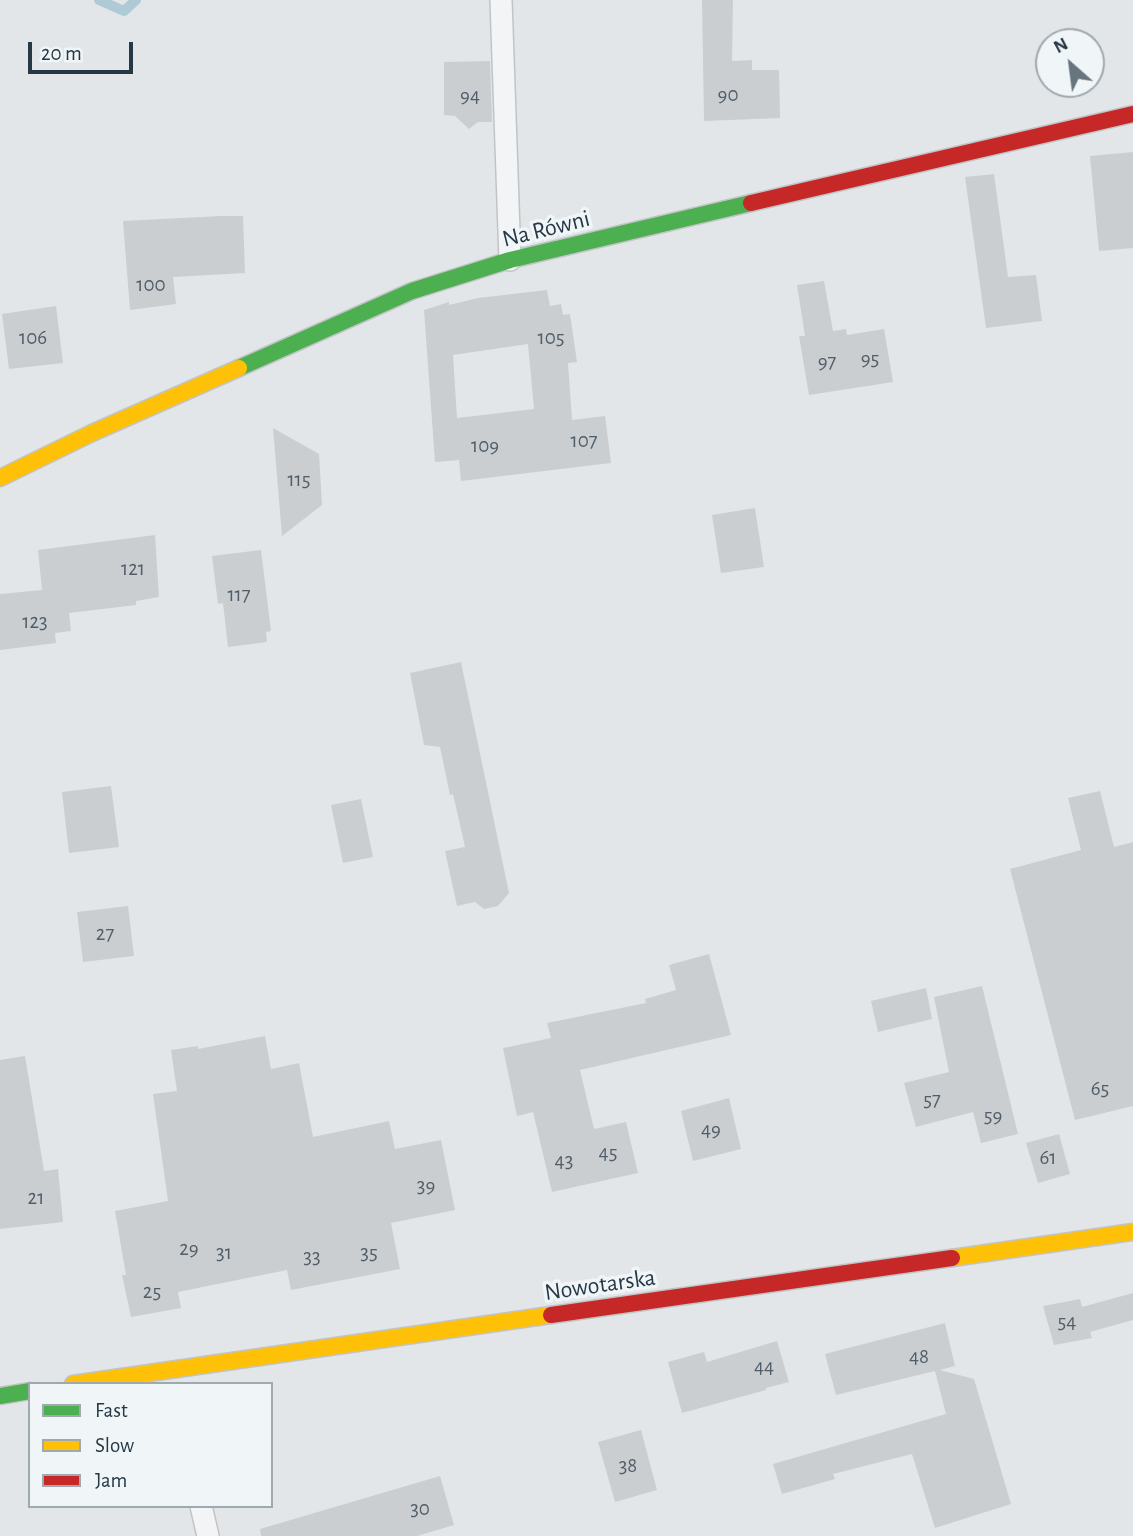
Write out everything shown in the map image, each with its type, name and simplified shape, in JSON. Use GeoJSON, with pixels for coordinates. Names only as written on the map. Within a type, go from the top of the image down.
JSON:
{"type":"FeatureCollection","features":[{"type":"Feature","properties":{"kind":"street","name":"Na Równi"},"geometry":{"type":"LineString","coordinates":[[0,478],[92,433],[412,290],[510,260],[1133,114]]}},
{"type":"Feature","properties":{"kind":"street","name":"Nowotarska"},"geometry":{"type":"LineString","coordinates":[[102,1382],[173,1377],[1133,1232]]}},
{"type":"Feature","properties":{"kind":"street"},"geometry":{"type":"LineString","coordinates":[[0,1396],[28,1391]]}},
{"type":"Feature","properties":{"kind":"lane"},"geometry":{"type":"LineString","coordinates":[[501,0],[510,260]]}},
{"type":"Feature","properties":{"kind":"lane"},"geometry":{"type":"LineString","coordinates":[[201,1508],[208,1536]]}},
{"type":"Feature","properties":{"kind":"building"},"geometry":{"type":"Polygon","coordinates":[[[702,0],[733,0],[732,61],[752,60],[752,70],[779,70],[780,118],[704,121],[702,0]]]}},
{"type":"Feature","properties":{"kind":"building"},"geometry":{"type":"Polygon","coordinates":[[[490,61],[492,122],[478,122],[469,129],[455,116],[444,115],[444,62],[490,61]]]}},
{"type":"Feature","properties":{"kind":"building"},"geometry":{"type":"Polygon","coordinates":[[[1133,152],[1133,248],[1099,251],[1090,156],[1133,152]]]}},
{"type":"Feature","properties":{"kind":"building"},"geometry":{"type":"Polygon","coordinates":[[[994,174],[1008,277],[1036,275],[1042,321],[986,328],[965,177],[994,174]]]}},
{"type":"Feature","properties":{"kind":"building"},"geometry":{"type":"Polygon","coordinates":[[[243,216],[245,273],[173,277],[176,304],[130,310],[123,221],[243,216]]]}},
{"type":"Feature","properties":{"kind":"building"},"geometry":{"type":"Polygon","coordinates":[[[824,281],[833,331],[846,329],[847,335],[884,329],[893,382],[809,395],[799,336],[805,336],[797,285],[824,281]]]}},
{"type":"Feature","properties":{"kind":"building"},"geometry":{"type":"Polygon","coordinates":[[[547,290],[550,306],[561,304],[563,315],[570,314],[577,362],[568,363],[572,420],[605,416],[611,463],[461,481],[459,460],[435,462],[424,310],[449,302],[449,305],[478,298],[547,290]],[[528,344],[453,355],[457,418],[534,409],[528,344]]]}},
{"type":"Feature","properties":{"kind":"building"},"geometry":{"type":"Polygon","coordinates":[[[56,306],[63,363],[9,369],[2,314],[56,306]]]}},
{"type":"Feature","properties":{"kind":"building"},"geometry":{"type":"Polygon","coordinates":[[[273,428],[319,454],[322,505],[282,536],[273,428]]]}},
{"type":"Feature","properties":{"kind":"building"},"geometry":{"type":"Polygon","coordinates":[[[755,508],[764,567],[721,573],[712,515],[755,508]]]}},
{"type":"Feature","properties":{"kind":"building"},"geometry":{"type":"Polygon","coordinates":[[[155,535],[159,597],[136,601],[136,605],[69,613],[71,631],[55,633],[56,643],[0,650],[0,594],[42,590],[38,550],[155,535]]]}},
{"type":"Feature","properties":{"kind":"building"},"geometry":{"type":"Polygon","coordinates":[[[261,550],[271,631],[266,632],[267,642],[228,647],[223,603],[218,604],[212,556],[261,550]]]}},
{"type":"Feature","properties":{"kind":"building"},"geometry":{"type":"Polygon","coordinates":[[[461,662],[509,893],[498,906],[484,909],[475,902],[457,906],[445,851],[465,847],[440,747],[424,745],[410,673],[461,662]]]}},
{"type":"Feature","properties":{"kind":"building"},"geometry":{"type":"Polygon","coordinates":[[[111,786],[119,847],[69,853],[62,792],[111,786]]]}},
{"type":"Feature","properties":{"kind":"building"},"geometry":{"type":"Polygon","coordinates":[[[1100,791],[1114,847],[1133,842],[1133,1106],[1075,1120],[1010,869],[1081,850],[1068,798],[1100,791]]]}},
{"type":"Feature","properties":{"kind":"building"},"geometry":{"type":"Polygon","coordinates":[[[361,799],[373,857],[343,863],[331,805],[361,799]]]}},
{"type":"Feature","properties":{"kind":"building"},"geometry":{"type":"Polygon","coordinates":[[[128,906],[134,956],[83,962],[77,912],[128,906]]]}},
{"type":"Feature","properties":{"kind":"building"},"geometry":{"type":"Polygon","coordinates":[[[709,954],[731,1035],[580,1070],[594,1129],[626,1122],[638,1173],[552,1192],[533,1112],[517,1116],[503,1048],[551,1038],[547,1023],[646,1003],[645,999],[676,990],[669,965],[709,954]]]}},
{"type":"Feature","properties":{"kind":"building"},"geometry":{"type":"Polygon","coordinates":[[[982,986],[1018,1134],[981,1143],[973,1112],[916,1127],[904,1083],[949,1072],[934,997],[982,986]]]}},
{"type":"Feature","properties":{"kind":"building"},"geometry":{"type":"Polygon","coordinates":[[[926,988],[932,1019],[878,1032],[871,1001],[926,988]]]}},
{"type":"Feature","properties":{"kind":"building"},"geometry":{"type":"Polygon","coordinates":[[[265,1036],[271,1069],[299,1063],[313,1137],[389,1121],[395,1149],[441,1140],[455,1210],[391,1223],[400,1269],[291,1290],[287,1270],[178,1292],[181,1308],[131,1317],[122,1275],[126,1275],[115,1211],[168,1201],[153,1094],[177,1091],[171,1050],[198,1046],[198,1049],[265,1036]]]}},
{"type":"Feature","properties":{"kind":"building"},"geometry":{"type":"Polygon","coordinates":[[[25,1056],[44,1171],[58,1169],[63,1222],[0,1229],[0,1060],[25,1056]]]}},
{"type":"Feature","properties":{"kind":"building"},"geometry":{"type":"Polygon","coordinates":[[[729,1098],[741,1149],[693,1161],[681,1111],[729,1098]]]}},
{"type":"Feature","properties":{"kind":"building"},"geometry":{"type":"Polygon","coordinates":[[[1059,1134],[1070,1174],[1038,1183],[1026,1143],[1059,1134]]]}},
{"type":"Feature","properties":{"kind":"building"},"geometry":{"type":"Polygon","coordinates":[[[1133,1293],[1133,1320],[1090,1332],[1092,1338],[1054,1345],[1043,1306],[1080,1299],[1082,1307],[1133,1293]]]}},
{"type":"Feature","properties":{"kind":"building"},"geometry":{"type":"Polygon","coordinates":[[[945,1323],[955,1366],[940,1370],[974,1379],[1011,1504],[935,1528],[912,1454],[833,1474],[835,1479],[782,1494],[773,1464],[946,1414],[935,1371],[836,1395],[825,1354],[945,1323]]]}},
{"type":"Feature","properties":{"kind":"building"},"geometry":{"type":"Polygon","coordinates":[[[777,1341],[789,1382],[682,1413],[668,1362],[704,1352],[707,1362],[777,1341]]]}},
{"type":"Feature","properties":{"kind":"building"},"geometry":{"type":"Polygon","coordinates":[[[641,1430],[657,1490],[615,1502],[598,1442],[641,1430]]]}},
{"type":"Feature","properties":{"kind":"building"},"geometry":{"type":"Polygon","coordinates":[[[440,1476],[454,1525],[417,1536],[261,1536],[260,1529],[440,1476]]]}},
{"type":"Feature","properties":{"kind":"waterway"},"geometry":{"type":"LineString","coordinates":[[99,0],[124,11],[136,0]]}},
{"type":"Feature","properties":{"kind":"traffic: fast"},"geometry":{"type":"LineString","coordinates":[[239,368],[412,291],[510,260],[751,203]]}},
{"type":"Feature","properties":{"kind":"traffic: fast"},"geometry":{"type":"LineString","coordinates":[[0,1396],[28,1391]]}},
{"type":"Feature","properties":{"kind":"traffic: slow"},"geometry":{"type":"LineString","coordinates":[[0,478],[92,433],[239,368]]}},
{"type":"Feature","properties":{"kind":"traffic: slow"},"geometry":{"type":"LineString","coordinates":[[952,1258],[1133,1232]]}},
{"type":"Feature","properties":{"kind":"traffic: slow"},"geometry":{"type":"LineString","coordinates":[[87,1382],[551,1315]]}},
{"type":"Feature","properties":{"kind":"traffic: jam"},"geometry":{"type":"LineString","coordinates":[[751,203],[1133,114]]}},
{"type":"Feature","properties":{"kind":"traffic: jam"},"geometry":{"type":"LineString","coordinates":[[551,1315],[952,1258]]}}]}
